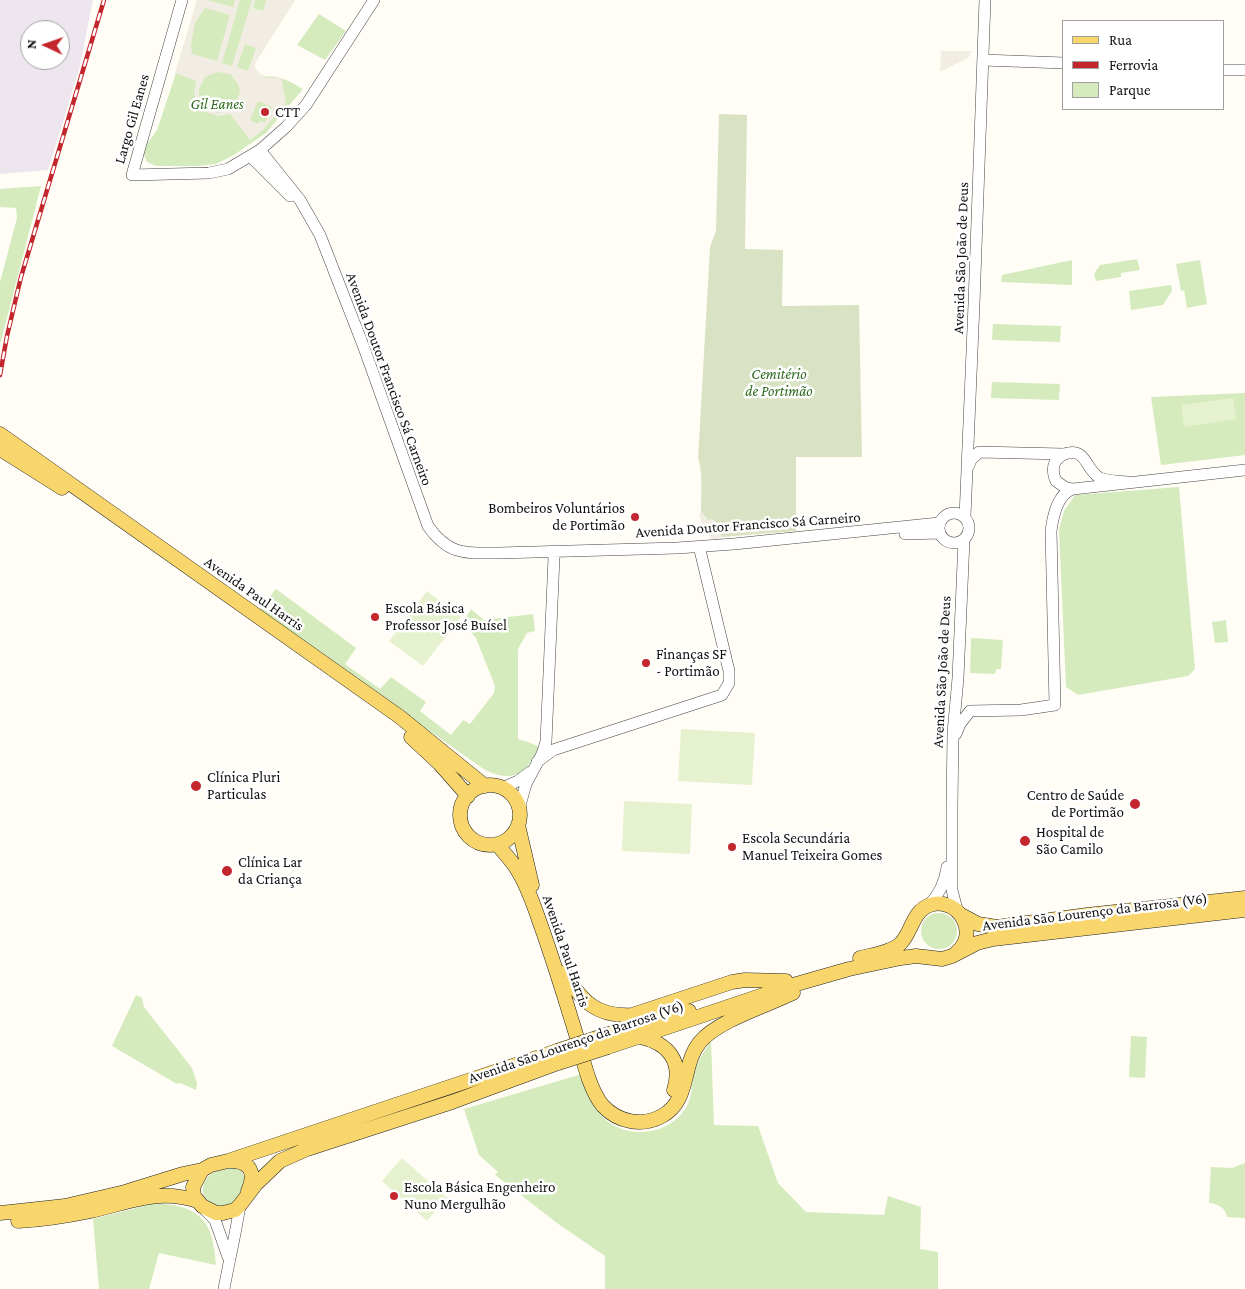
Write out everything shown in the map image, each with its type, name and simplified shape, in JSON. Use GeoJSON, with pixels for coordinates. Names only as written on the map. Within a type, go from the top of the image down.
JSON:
{"type":"FeatureCollection","features":[{"type":"Feature","properties":{"kind":"main road","name":"Avenida Paul Harris"},"geometry":{"type":"LineString","coordinates":[[0,434],[400,717],[485,786]]}},
{"type":"Feature","properties":{"kind":"main road","name":"Avenida Paul Harris"},"geometry":{"type":"LineString","coordinates":[[0,449],[66,491],[382,715],[422,746],[468,796]]}},
{"type":"Feature","properties":{"kind":"main road"},"geometry":{"type":"LineString","coordinates":[[494,786],[502,788],[511,795],[519,809],[518,825],[509,838],[497,844],[476,842],[466,833],[461,820],[461,807],[468,796],[478,788],[494,786]]}},
{"type":"Feature","properties":{"kind":"main road","name":"Avenida Paul Harris"},"geometry":{"type":"LineString","coordinates":[[518,825],[532,885],[564,973]]}},
{"type":"Feature","properties":{"kind":"main road","name":"Avenida Paul Harris"},"geometry":{"type":"LineString","coordinates":[[497,844],[518,870],[533,903],[589,1076],[602,1104],[614,1116],[630,1121],[646,1122],[669,1112],[681,1097],[692,1053],[706,1035],[723,1024],[849,969]]}},
{"type":"Feature","properties":{"kind":"main road","name":"Avenida São Lourenço da Barrosa (V6)"},"geometry":{"type":"LineString","coordinates":[[0,1213],[65,1206],[125,1192],[202,1170],[211,1165],[558,1057],[786,980],[898,946],[920,911],[928,906],[937,904],[950,905],[978,924],[997,927],[1245,898]]}},
{"type":"Feature","properties":{"kind":"main road","name":"Avenida São Lourenço da Barrosa (V6)"},"geometry":{"type":"LineString","coordinates":[[608,1040],[640,1037],[793,985],[849,969],[916,956],[937,959],[952,956],[968,946],[993,939],[1245,910]]}},
{"type":"Feature","properties":{"kind":"main road","name":"Avenida São Lourenço da Barrosa (V6)"},"geometry":{"type":"LineString","coordinates":[[952,956],[961,949],[966,940],[967,930],[965,921],[959,912]]}},
{"type":"Feature","properties":{"kind":"main road"},"geometry":{"type":"LineString","coordinates":[[913,922],[912,936],[916,947],[923,954],[937,959]]}},
{"type":"Feature","properties":{"kind":"main road"},"geometry":{"type":"LineString","coordinates":[[564,973],[578,994],[586,1002],[608,1014],[619,1016],[632,1015],[732,982],[745,980],[786,980]]}},
{"type":"Feature","properties":{"kind":"main road"},"geometry":{"type":"LineString","coordinates":[[564,973],[603,1091],[610,1102],[618,1108],[627,1112],[647,1114],[656,1111],[664,1105],[673,1094],[677,1080],[677,1069],[669,1052],[661,1044],[640,1037]]}},
{"type":"Feature","properties":{"kind":"main road","name":"Avenida São Lourenço da Barrosa (V6)"},"geometry":{"type":"LineString","coordinates":[[0,1222],[68,1215],[154,1195],[170,1194],[200,1204],[216,1213],[235,1210],[256,1184],[280,1162],[307,1148],[452,1102],[558,1057]]}},
{"type":"Feature","properties":{"kind":"main road"},"geometry":{"type":"LineString","coordinates":[[228,1161],[238,1161],[245,1164],[251,1172],[250,1185],[242,1202]]}},
{"type":"Feature","properties":{"kind":"main road"},"geometry":{"type":"LineString","coordinates":[[200,1204],[194,1196],[193,1187],[202,1170]]}},
{"type":"Feature","properties":{"kind":"street","name":"Largo Gil Eanes"},"geometry":{"type":"LineString","coordinates":[[182,0],[132,174],[210,172],[228,169],[260,150],[286,127],[306,105],[374,0]]}},
{"type":"Feature","properties":{"kind":"street","name":"Avenida São João de Deus"},"geometry":{"type":"LineString","coordinates":[[965,517],[985,0]]}},
{"type":"Feature","properties":{"kind":"street"},"geometry":{"type":"LineString","coordinates":[[983,60],[1062,63]]}},
{"type":"Feature","properties":{"kind":"street"},"geometry":{"type":"LineString","coordinates":[[1225,70],[1245,70]]}},
{"type":"Feature","properties":{"kind":"street","name":"Avenida Doutor Francisco Sá Carneiro"},"geometry":{"type":"LineString","coordinates":[[260,150],[300,200],[312,223]]}},
{"type":"Feature","properties":{"kind":"street","name":"Avenida Doutor Francisco Sá Carneiro"},"geometry":{"type":"LineString","coordinates":[[250,156],[291,197],[320,235],[363,346],[428,526],[437,539],[452,550],[527,557],[555,554],[699,549],[939,528]]}},
{"type":"Feature","properties":{"kind":"street"},"geometry":{"type":"LineString","coordinates":[[968,436],[972,447],[979,452],[1063,454],[1072,452],[1083,457],[1094,474],[1100,478],[1127,482]]}},
{"type":"Feature","properties":{"kind":"street"},"geometry":{"type":"LineString","coordinates":[[953,513],[960,502],[971,460],[979,452]]}},
{"type":"Feature","properties":{"kind":"street"},"geometry":{"type":"LineString","coordinates":[[1063,454],[1055,463],[1054,476],[1061,486],[1074,489],[1245,470]]}},
{"type":"Feature","properties":{"kind":"street"},"geometry":{"type":"LineString","coordinates":[[956,697],[958,707],[964,711],[1021,710],[1055,705],[1051,531],[1055,508],[1068,491],[1081,486],[1088,478],[1089,466]]}},
{"type":"Feature","properties":{"kind":"street"},"geometry":{"type":"LineString","coordinates":[[953,513],[965,517],[969,531],[959,542],[945,541],[939,528],[946,515],[953,513]]}},
{"type":"Feature","properties":{"kind":"street","name":"Avenida São João de Deus"},"geometry":{"type":"LineString","coordinates":[[952,806],[953,740],[958,678],[962,575],[959,542]]}},
{"type":"Feature","properties":{"kind":"street"},"geometry":{"type":"LineString","coordinates":[[502,788],[518,781],[553,750],[722,695],[729,683],[729,671],[699,549]]}},
{"type":"Feature","properties":{"kind":"street"},"geometry":{"type":"LineString","coordinates":[[519,809],[523,791],[546,742],[555,554]]}},
{"type":"Feature","properties":{"kind":"street"},"geometry":{"type":"LineString","coordinates":[[958,678],[961,696],[967,706],[974,711]]}},
{"type":"Feature","properties":{"kind":"street"},"geometry":{"type":"LineString","coordinates":[[953,740],[960,724],[974,711]]}},
{"type":"Feature","properties":{"kind":"street"},"geometry":{"type":"LineString","coordinates":[[547,732],[550,741],[555,744],[569,745]]}},
{"type":"Feature","properties":{"kind":"street"},"geometry":{"type":"LineString","coordinates":[[928,906],[942,889],[946,875],[952,806]]}},
{"type":"Feature","properties":{"kind":"street"},"geometry":{"type":"LineString","coordinates":[[952,806],[952,890],[959,912]]}},
{"type":"Feature","properties":{"kind":"street"},"geometry":{"type":"LineString","coordinates":[[1225,912],[1245,914]]}},
{"type":"Feature","properties":{"kind":"street"},"geometry":{"type":"LineString","coordinates":[[224,1289],[242,1202]]}},
{"type":"Feature","properties":{"kind":"street"},"geometry":{"type":"LineString","coordinates":[[200,1204],[215,1220],[229,1259]]}},
{"type":"Feature","properties":{"kind":"shaded area"},"geometry":{"type":"Polygon","coordinates":[[[0,0],[93,0],[79,70],[48,170],[0,174],[0,0]]]}},
{"type":"Feature","properties":{"kind":"shaded area"},"geometry":{"type":"Polygon","coordinates":[[[197,0],[207,0],[233,7],[235,0],[240,0],[222,63],[232,66],[252,0],[255,0],[253,8],[263,11],[266,0],[295,0],[255,63],[255,68],[262,76],[281,78],[286,102],[265,128],[250,140],[230,114],[219,116],[205,112],[194,94],[196,81],[175,73],[197,0]],[[205,8],[195,23],[191,45],[192,54],[217,61],[230,15],[205,8]],[[245,44],[237,67],[248,71],[256,48],[245,44]],[[217,72],[205,77],[199,89],[199,96],[206,108],[218,113],[232,109],[236,104],[240,91],[238,84],[230,74],[217,72]],[[258,101],[250,120],[258,124],[260,121],[265,123],[272,107],[258,101]]]}},
{"type":"Feature","properties":{"kind":"shaded area"},"geometry":{"type":"Polygon","coordinates":[[[941,51],[972,51],[969,57],[940,72],[941,51]]]}},
{"type":"Feature","properties":{"kind":"shaded area"},"geometry":{"type":"Polygon","coordinates":[[[701,512],[707,520],[712,519],[718,524],[718,532],[722,537],[721,540],[710,537],[706,532],[699,514],[701,512]]]}},
{"type":"Feature","properties":{"kind":"green space","name":"Gil Eanes"},"geometry":{"type":"Polygon","coordinates":[[[197,0],[295,0],[255,63],[255,68],[263,76],[283,79],[303,89],[266,133],[234,155],[216,164],[156,166],[147,162],[143,149],[157,130],[182,55],[197,0]]]}},
{"type":"Feature","properties":{"kind":"green space"},"geometry":{"type":"Polygon","coordinates":[[[319,14],[346,31],[325,60],[297,45],[319,14]]]}},
{"type":"Feature","properties":{"kind":"green space","name":"Cemitério de Portimão"},"geometry":{"type":"Polygon","coordinates":[[[719,114],[747,115],[745,249],[783,250],[782,306],[859,305],[862,457],[796,457],[796,531],[722,537],[701,512],[701,477],[698,459],[710,247],[716,231],[719,114]]]}},
{"type":"Feature","properties":{"kind":"green space"},"geometry":{"type":"Polygon","coordinates":[[[41,186],[0,345],[0,282],[17,218],[16,208],[0,207],[0,189],[41,186]]]}},
{"type":"Feature","properties":{"kind":"green space"},"geometry":{"type":"Polygon","coordinates":[[[1137,259],[1140,270],[1121,273],[1121,277],[1096,281],[1094,274],[1100,265],[1137,259]]]}},
{"type":"Feature","properties":{"kind":"green space"},"geometry":{"type":"Polygon","coordinates":[[[1072,260],[1072,285],[1001,282],[1002,275],[1072,260]]]}},
{"type":"Feature","properties":{"kind":"green space"},"geometry":{"type":"Polygon","coordinates":[[[1200,260],[1207,304],[1187,308],[1184,290],[1181,291],[1176,264],[1200,260]]]}},
{"type":"Feature","properties":{"kind":"green space"},"geometry":{"type":"Polygon","coordinates":[[[1171,285],[1172,291],[1163,305],[1131,310],[1129,291],[1171,285]]]}},
{"type":"Feature","properties":{"kind":"green space"},"geometry":{"type":"Polygon","coordinates":[[[993,324],[1061,326],[1060,342],[992,340],[993,324]]]}},
{"type":"Feature","properties":{"kind":"green space"},"geometry":{"type":"Polygon","coordinates":[[[992,382],[1060,384],[1059,400],[991,398],[992,382]]]}},
{"type":"Feature","properties":{"kind":"green space"},"geometry":{"type":"Polygon","coordinates":[[[1245,393],[1245,455],[1161,465],[1151,397],[1245,393]]]}},
{"type":"Feature","properties":{"kind":"green space"},"geometry":{"type":"Polygon","coordinates":[[[1233,398],[1236,419],[1184,427],[1181,405],[1233,398]]]}},
{"type":"Feature","properties":{"kind":"green space"},"geometry":{"type":"Polygon","coordinates":[[[1179,487],[1195,669],[1188,676],[1078,695],[1066,687],[1059,529],[1064,511],[1075,495],[1179,487]]]}},
{"type":"Feature","properties":{"kind":"green space"},"geometry":{"type":"Polygon","coordinates":[[[276,589],[356,648],[345,664],[380,689],[391,677],[426,702],[420,711],[451,735],[463,720],[470,724],[494,693],[495,686],[476,638],[463,623],[471,609],[484,620],[533,614],[535,631],[527,633],[518,649],[518,739],[539,747],[529,765],[523,771],[509,776],[501,776],[482,768],[259,610],[276,589]]]}},
{"type":"Feature","properties":{"kind":"green space"},"geometry":{"type":"Polygon","coordinates":[[[427,591],[461,617],[423,666],[389,641],[427,591]]]}},
{"type":"Feature","properties":{"kind":"green space"},"geometry":{"type":"Polygon","coordinates":[[[1226,620],[1228,642],[1215,643],[1212,622],[1226,620]]]}},
{"type":"Feature","properties":{"kind":"green space"},"geometry":{"type":"Polygon","coordinates":[[[971,638],[1003,640],[1001,669],[996,669],[995,674],[970,673],[971,638]]]}},
{"type":"Feature","properties":{"kind":"green space"},"geometry":{"type":"Polygon","coordinates":[[[681,729],[755,733],[752,785],[678,781],[681,729]]]}},
{"type":"Feature","properties":{"kind":"green space"},"geometry":{"type":"Polygon","coordinates":[[[624,801],[692,804],[690,854],[622,851],[624,801]]]}},
{"type":"Feature","properties":{"kind":"green space"},"geometry":{"type":"Polygon","coordinates":[[[939,913],[946,914],[952,918],[956,924],[956,938],[952,944],[946,948],[939,949],[932,948],[926,944],[922,938],[921,931],[922,924],[926,918],[932,914],[939,913]]]}},
{"type":"Feature","properties":{"kind":"green space"},"geometry":{"type":"Polygon","coordinates":[[[136,995],[142,998],[144,1007],[192,1068],[197,1083],[196,1090],[180,1083],[177,1084],[112,1046],[136,995]]]}},
{"type":"Feature","properties":{"kind":"green space"},"geometry":{"type":"Polygon","coordinates":[[[1131,1036],[1147,1037],[1145,1078],[1129,1077],[1131,1036]]]}},
{"type":"Feature","properties":{"kind":"green space"},"geometry":{"type":"Polygon","coordinates":[[[711,1041],[714,1125],[758,1126],[778,1183],[806,1212],[884,1215],[888,1196],[921,1207],[920,1249],[938,1252],[938,1289],[605,1289],[605,1256],[557,1223],[495,1175],[498,1172],[479,1155],[464,1109],[582,1074],[590,1097],[605,1120],[627,1130],[639,1132],[652,1131],[663,1127],[674,1121],[689,1102],[696,1067],[711,1041]]]}},
{"type":"Feature","properties":{"kind":"green space"},"geometry":{"type":"Polygon","coordinates":[[[402,1158],[447,1198],[427,1221],[382,1181],[402,1158]]]}},
{"type":"Feature","properties":{"kind":"green space"},"geometry":{"type":"Polygon","coordinates":[[[1245,1163],[1245,1218],[1227,1217],[1221,1207],[1209,1203],[1211,1167],[1232,1168],[1245,1163]]]}},
{"type":"Feature","properties":{"kind":"green space"},"geometry":{"type":"Polygon","coordinates":[[[235,1168],[241,1171],[245,1177],[241,1191],[236,1199],[225,1207],[209,1202],[203,1190],[207,1178],[217,1171],[235,1168]]]}},
{"type":"Feature","properties":{"kind":"green space"},"geometry":{"type":"Polygon","coordinates":[[[156,1203],[184,1208],[194,1212],[202,1219],[212,1237],[216,1265],[159,1253],[149,1289],[99,1289],[93,1219],[156,1203]]]}},
{"type":"Feature","properties":{"kind":"railway"},"geometry":{"type":"LineString","coordinates":[[0,375],[21,277],[104,0]]}},
{"type":"Feature","properties":{"kind":"place","name":"CTT"},"geometry":{"type":"Point","coordinates":[265,112]}},
{"type":"Feature","properties":{"kind":"place","name":"Bombeiros Voluntários de Portimão"},"geometry":{"type":"Point","coordinates":[635,517]}},
{"type":"Feature","properties":{"kind":"place","name":"Escola Básica Professor José Buísel"},"geometry":{"type":"Point","coordinates":[375,617]}},
{"type":"Feature","properties":{"kind":"place","name":"Finanças SF - Portimão"},"geometry":{"type":"Point","coordinates":[646,663]}},
{"type":"Feature","properties":{"kind":"place","name":"Clínica Pluri Particulas"},"geometry":{"type":"Point","coordinates":[196,786]}},
{"type":"Feature","properties":{"kind":"place","name":"Centro de Saúde de Portimão"},"geometry":{"type":"Point","coordinates":[1135,804]}},
{"type":"Feature","properties":{"kind":"place","name":"Hospital de São Camilo"},"geometry":{"type":"Point","coordinates":[1025,841]}},
{"type":"Feature","properties":{"kind":"place","name":"Escola Secundária Manuel Teixeira Gomes"},"geometry":{"type":"Point","coordinates":[732,847]}},
{"type":"Feature","properties":{"kind":"place","name":"Clínica Lar da Criança"},"geometry":{"type":"Point","coordinates":[227,871]}},
{"type":"Feature","properties":{"kind":"place","name":"Escola Básica Engenheiro Nuno Mergulhão"},"geometry":{"type":"Point","coordinates":[394,1196]}}]}
